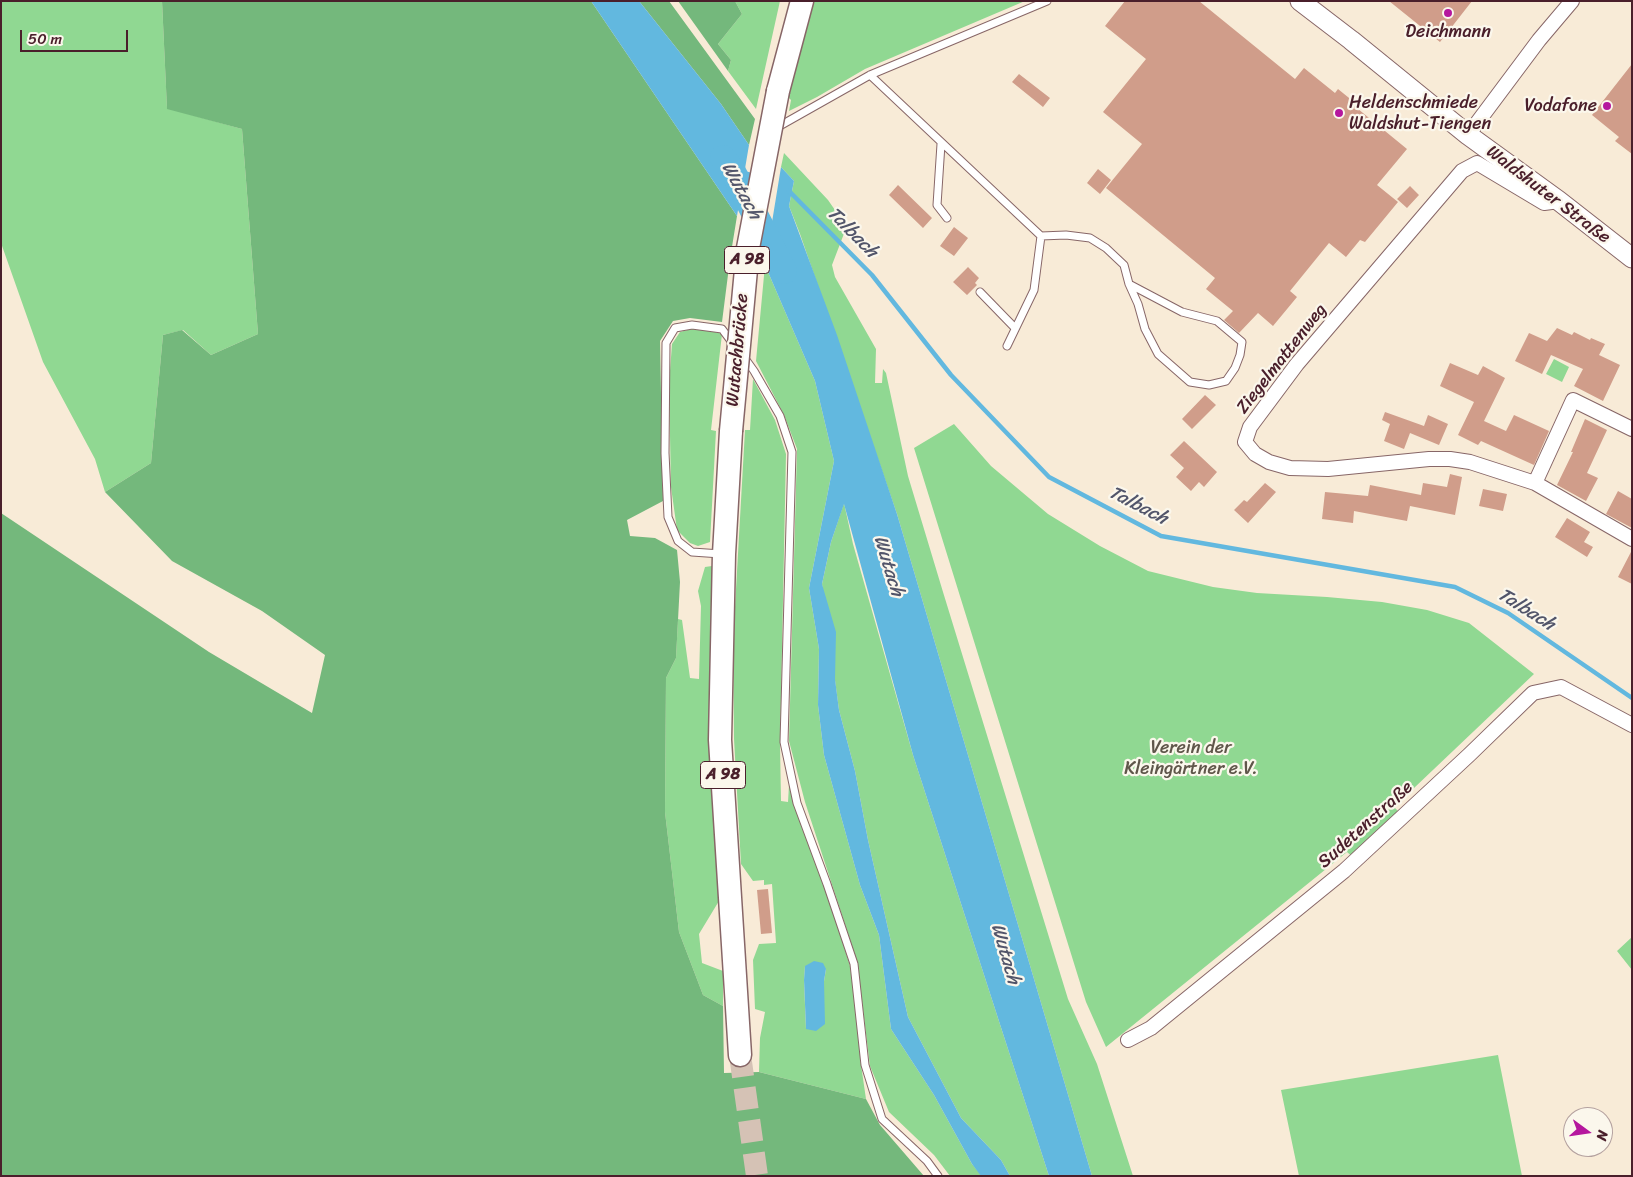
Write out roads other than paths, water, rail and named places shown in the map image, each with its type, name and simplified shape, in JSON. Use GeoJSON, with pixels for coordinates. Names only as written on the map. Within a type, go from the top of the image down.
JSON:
{"type":"FeatureCollection","features":[{"type":"Feature","properties":{"kind":"highway"},"geometry":{"type":"LineString","coordinates":[[787,60],[791,1]]}},
{"type":"Feature","properties":{"kind":"highway","name":"A 98"},"geometry":{"type":"LineString","coordinates":[[787,60],[802,1]]}},
{"type":"Feature","properties":{"kind":"highway","name":"Wutachbrücke"},"geometry":{"type":"LineString","coordinates":[[724,554],[730,431],[748,248],[778,91],[787,60]]}},
{"type":"Feature","properties":{"kind":"highway","name":"A 98"},"geometry":{"type":"LineString","coordinates":[[724,554],[720,740],[740,1055]]}},
{"type":"Feature","properties":{"kind":"main road","name":"Waldshuter Straße"},"geometry":{"type":"LineString","coordinates":[[1300,1],[1468,134],[1632,258]]}},
{"type":"Feature","properties":{"kind":"street"},"geometry":{"type":"LineString","coordinates":[[1468,134],[1539,40],[1572,1]]}},
{"type":"Feature","properties":{"kind":"street","name":"Ziegelmattenweg"},"geometry":{"type":"LineString","coordinates":[[1535,484],[1470,462],[1450,459],[1429,459],[1328,469],[1290,468],[1269,462],[1255,454],[1245,442],[1250,427],[1297,364],[1462,171],[1477,164],[1544,203],[1559,201]]}},
{"type":"Feature","properties":{"kind":"street"},"geometry":{"type":"LineString","coordinates":[[1632,429],[1573,400],[1535,484],[1632,539]]}},
{"type":"Feature","properties":{"kind":"street","name":"Sudetenstraße"},"geometry":{"type":"LineString","coordinates":[[1128,1040],[1151,1028],[1344,871],[1462,762],[1533,693],[1561,687],[1632,725]]}},
{"type":"Feature","properties":{"kind":"lane"},"geometry":{"type":"LineString","coordinates":[[770,131],[870,75],[1047,1]]}},
{"type":"Feature","properties":{"kind":"lane"},"geometry":{"type":"LineString","coordinates":[[870,75],[1040,236],[1090,238],[1106,248],[1124,265],[1129,284],[1138,304],[1145,329],[1158,354],[1190,382],[1209,386],[1226,381],[1235,368],[1242,342],[1217,321],[1182,312],[1129,284]]}},
{"type":"Feature","properties":{"kind":"lane"},"geometry":{"type":"LineString","coordinates":[[941,144],[937,205],[947,218]]}},
{"type":"Feature","properties":{"kind":"lane"},"geometry":{"type":"LineString","coordinates":[[1007,346],[1034,290],[1040,236]]}},
{"type":"Feature","properties":{"kind":"lane"},"geometry":{"type":"LineString","coordinates":[[980,292],[1015,328]]}},
{"type":"Feature","properties":{"kind":"lane"},"geometry":{"type":"LineString","coordinates":[[724,554],[692,552],[678,540],[668,517],[665,453],[666,343],[675,328],[692,325],[722,329],[758,378],[780,416],[792,452],[784,742],[797,803],[854,964],[865,1065],[882,1118],[927,1161],[938,1176]]}},
{"type":"Feature","properties":{"kind":"water"},"geometry":{"type":"Polygon","coordinates":[[[591,1],[639,1],[721,104],[749,145],[737,216],[591,1]]]}},
{"type":"Feature","properties":{"kind":"water"},"geometry":{"type":"Polygon","coordinates":[[[781,167],[794,181],[789,206],[837,335],[897,514],[1092,1176],[1049,1176],[913,755],[844,504],[831,542],[822,584],[836,632],[835,679],[839,710],[855,771],[868,840],[908,1017],[961,1118],[1001,1160],[1010,1176],[981,1176],[972,1164],[934,1095],[891,1029],[879,935],[860,885],[824,755],[818,705],[819,649],[809,588],[834,461],[815,381],[765,265],[781,167]]]}},
{"type":"Feature","properties":{"kind":"water"},"geometry":{"type":"Polygon","coordinates":[[[814,961],[823,963],[826,969],[824,981],[825,1024],[816,1031],[806,1029],[804,980],[805,966],[814,961]]]}},
{"type":"Feature","properties":{"kind":"waterway","name":"Wutach"},"geometry":{"type":"LineString","coordinates":[[723,158],[732,170],[784,271]]}},
{"type":"Feature","properties":{"kind":"waterway","name":"Talbach"},"geometry":{"type":"LineString","coordinates":[[739,172],[755,176]]}},
{"type":"Feature","properties":{"kind":"waterway","name":"Talbach"},"geometry":{"type":"LineString","coordinates":[[789,191],[872,275],[951,375],[1049,477],[1161,536],[1455,587],[1508,613],[1632,698]]}},
{"type":"Feature","properties":{"kind":"tunnel"},"geometry":{"type":"LineString","coordinates":[[740,1055],[757,1176]]}},
{"type":"Feature","properties":{"kind":"place","name":"Deichmann"},"geometry":{"type":"Point","coordinates":[1448,13]}},
{"type":"Feature","properties":{"kind":"place","name":"Vodafone"},"geometry":{"type":"Point","coordinates":[1607,106]}},
{"type":"Feature","properties":{"kind":"place","name":"Heldenschmiede Waldshut-Tiengen"},"geometry":{"type":"Point","coordinates":[1339,113]}},
{"type":"Feature","properties":{"kind":"park label","name":"Verein der Kleingärtner e.V."},"geometry":{"type":"Point","coordinates":[1191,758]}}]}
